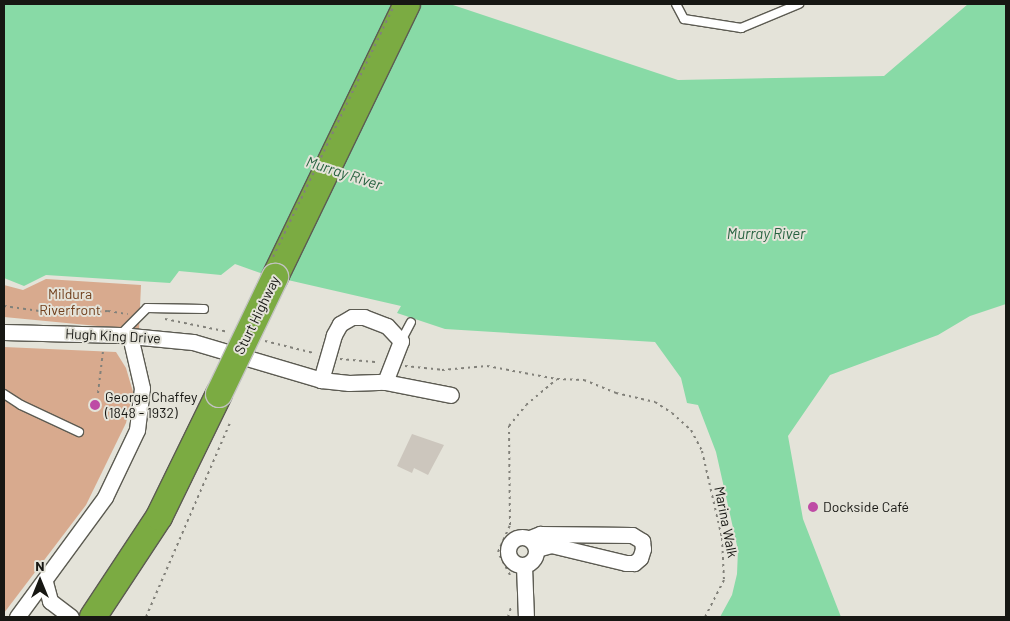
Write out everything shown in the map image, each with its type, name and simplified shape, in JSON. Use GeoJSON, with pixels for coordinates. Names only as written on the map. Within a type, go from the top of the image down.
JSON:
{"type":"FeatureCollection","features":[{"type":"Feature","properties":{"kind":"highway","name":"Sturt Highway"},"geometry":{"type":"LineString","coordinates":[[99,610],[159,517],[407,4]]}},
{"type":"Feature","properties":{"kind":"street"},"geometry":{"type":"LineString","coordinates":[[321,380],[340,324],[352,318],[364,318],[382,324],[401,341],[385,382]]}},
{"type":"Feature","properties":{"kind":"street","name":"Hugh King Drive"},"geometry":{"type":"LineString","coordinates":[[4,332],[125,335],[221,348],[321,380],[385,382],[451,394]]}},
{"type":"Feature","properties":{"kind":"street"},"geometry":{"type":"LineString","coordinates":[[17,617],[45,582],[105,498],[137,430],[142,388],[125,335]]}},
{"type":"Feature","properties":{"kind":"street"},"geometry":{"type":"LineString","coordinates":[[533,544],[531,563],[524,566],[510,560],[509,545],[514,539],[533,544],[551,545],[626,563],[634,563],[640,558],[642,549],[642,541],[632,535],[540,534],[533,544]]}},
{"type":"Feature","properties":{"kind":"street"},"geometry":{"type":"LineString","coordinates":[[524,566],[526,617]]}},
{"type":"Feature","properties":{"kind":"street"},"geometry":{"type":"LineString","coordinates":[[45,582],[50,601],[71,617]]}},
{"type":"Feature","properties":{"kind":"lane"},"geometry":{"type":"LineString","coordinates":[[676,4],[684,19],[741,28],[799,4]]}},
{"type":"Feature","properties":{"kind":"lane"},"geometry":{"type":"LineString","coordinates":[[125,335],[138,315],[147,308],[204,310]]}},
{"type":"Feature","properties":{"kind":"lane"},"geometry":{"type":"LineString","coordinates":[[401,341],[412,322]]}},
{"type":"Feature","properties":{"kind":"lane"},"geometry":{"type":"LineString","coordinates":[[4,394],[21,405],[80,432]]}},
{"type":"Feature","properties":{"kind":"path"},"geometry":{"type":"LineString","coordinates":[[270,264],[395,4]]}},
{"type":"Feature","properties":{"kind":"path"},"geometry":{"type":"LineString","coordinates":[[4,306],[60,314],[108,311],[237,334]]}},
{"type":"Feature","properties":{"kind":"path"},"geometry":{"type":"LineString","coordinates":[[264,341],[328,357],[442,370],[487,366],[558,379]]}},
{"type":"Feature","properties":{"kind":"path"},"geometry":{"type":"LineString","coordinates":[[98,393],[103,351]]}},
{"type":"Feature","properties":{"kind":"path"},"geometry":{"type":"LineString","coordinates":[[510,581],[498,552],[510,524],[509,426],[526,405],[558,379]]}},
{"type":"Feature","properties":{"kind":"path","name":"Marina Walk"},"geometry":{"type":"LineString","coordinates":[[558,379],[584,380],[616,393],[655,402],[691,430],[702,451],[725,559],[724,580],[705,617]]}},
{"type":"Feature","properties":{"kind":"path"},"geometry":{"type":"LineString","coordinates":[[146,617],[230,423]]}},
{"type":"Feature","properties":{"kind":"path"},"geometry":{"type":"LineString","coordinates":[[508,617],[511,600]]}},
{"type":"Feature","properties":{"kind":"green space","name":"Mildura Riverfront"},"geometry":{"type":"Polygon","coordinates":[[[46,279],[141,285],[139,330],[4,317],[4,285],[23,290],[46,279]]]}},
{"type":"Feature","properties":{"kind":"green space"},"geometry":{"type":"Polygon","coordinates":[[[4,347],[116,352],[126,368],[133,392],[126,423],[86,505],[4,613],[4,347]]]}},
{"type":"Feature","properties":{"kind":"water","name":"Murray River"},"geometry":{"type":"Polygon","coordinates":[[[4,4],[450,4],[678,80],[884,76],[968,4],[1006,4],[1006,304],[970,316],[938,335],[830,375],[788,436],[803,519],[841,617],[720,617],[732,595],[737,574],[738,550],[716,452],[698,405],[687,403],[681,378],[655,342],[445,329],[397,313],[401,306],[266,275],[235,264],[221,275],[179,271],[170,283],[46,275],[24,286],[4,278],[4,4]]]}},
{"type":"Feature","properties":{"kind":"building"},"geometry":{"type":"Polygon","coordinates":[[[412,434],[444,445],[428,475],[414,468],[412,473],[397,466],[412,434]]]}},
{"type":"Feature","properties":{"kind":"place","name":"George Chaffey (1848 - 1932)"},"geometry":{"type":"Point","coordinates":[95,405]}},
{"type":"Feature","properties":{"kind":"place","name":"Dockside Café"},"geometry":{"type":"Point","coordinates":[813,507]}}]}
